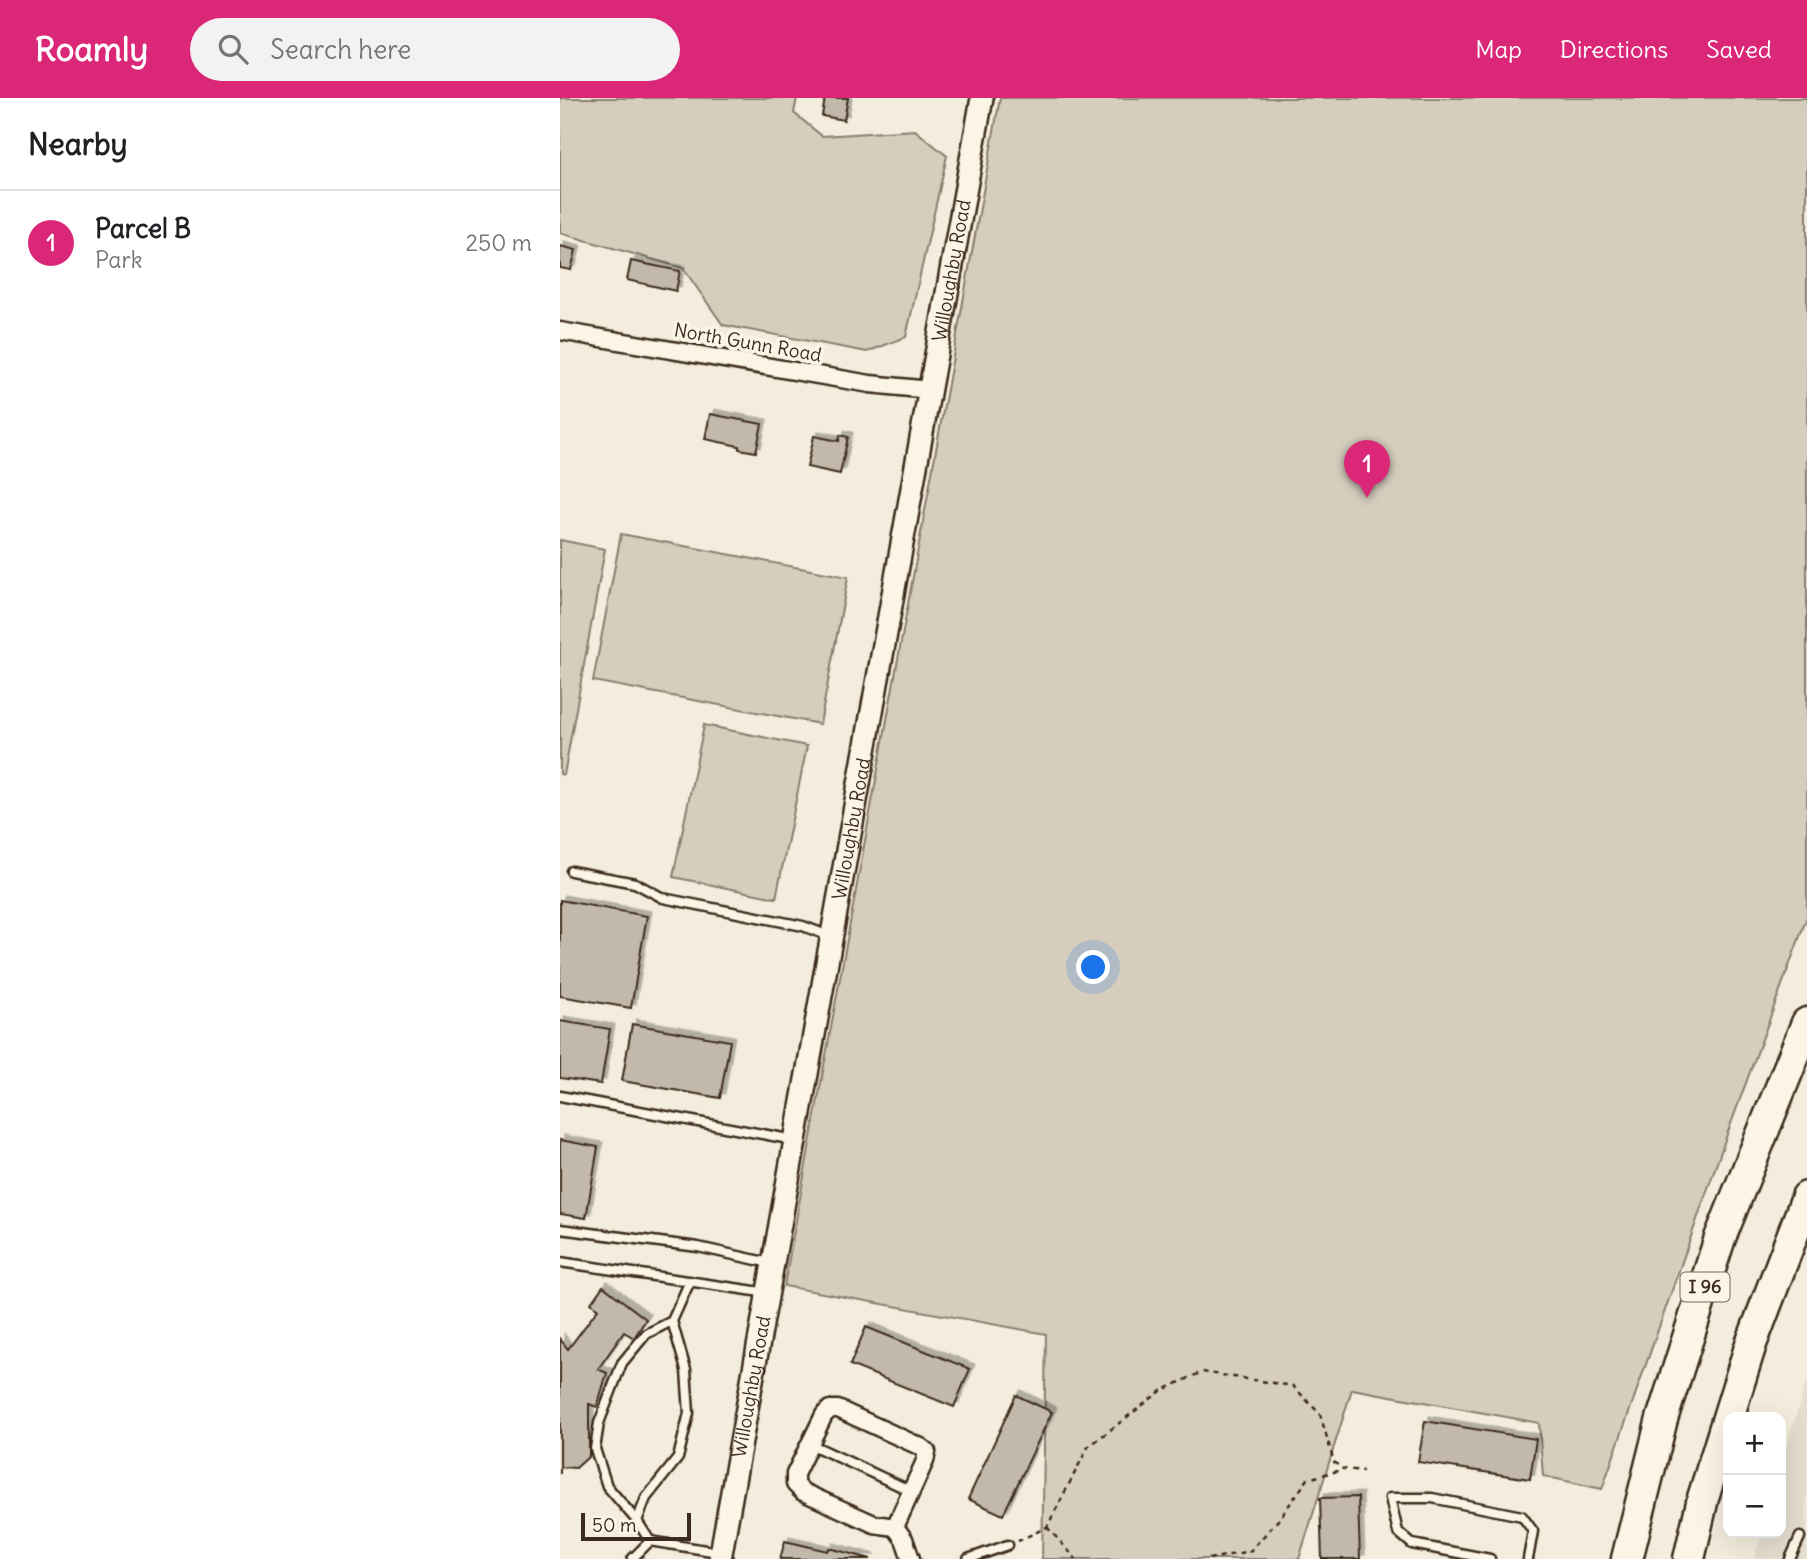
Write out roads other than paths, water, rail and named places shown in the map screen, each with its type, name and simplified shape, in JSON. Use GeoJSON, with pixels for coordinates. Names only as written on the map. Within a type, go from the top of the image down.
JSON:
{"type":"FeatureCollection","features":[{"type":"Feature","properties":{"kind":"highway","name":"I 96"},"geometry":{"type":"LineString","coordinates":[[1627,1559],[1662,1419],[1720,1238],[1807,1023]]}},
{"type":"Feature","properties":{"kind":"highway"},"geometry":{"type":"LineString","coordinates":[[1689,1559],[1703,1497],[1751,1344],[1807,1197]]}},
{"type":"Feature","properties":{"kind":"street","name":"Willoughby Road"},"geometry":{"type":"LineString","coordinates":[[721,1556],[982,98]]}},
{"type":"Feature","properties":{"kind":"street","name":"North Gunn Road"},"geometry":{"type":"LineString","coordinates":[[560,331],[870,384],[930,390]]}},
{"type":"Feature","properties":{"kind":"street"},"geometry":{"type":"LineString","coordinates":[[895,1527],[925,1461],[926,1452],[838,1409],[830,1409],[824,1415],[795,1474],[795,1484],[803,1492],[874,1524],[895,1527],[904,1539],[911,1559]]}},
{"type":"Feature","properties":{"kind":"lane"},"geometry":{"type":"LineString","coordinates":[[571,871],[635,883],[663,898],[803,926],[832,937]]}},
{"type":"Feature","properties":{"kind":"lane"},"geometry":{"type":"LineString","coordinates":[[560,1096],[795,1140]]}},
{"type":"Feature","properties":{"kind":"lane"},"geometry":{"type":"LineString","coordinates":[[560,1229],[698,1247],[773,1263]]}},
{"type":"Feature","properties":{"kind":"lane"},"geometry":{"type":"LineString","coordinates":[[560,1262],[768,1293]]}},
{"type":"Feature","properties":{"kind":"lane"},"geometry":{"type":"LineString","coordinates":[[690,1281],[672,1321],[646,1334],[622,1363],[599,1423],[595,1449],[607,1486],[650,1541],[721,1556]]}},
{"type":"Feature","properties":{"kind":"lane"},"geometry":{"type":"LineString","coordinates":[[637,1521],[646,1499],[678,1458],[689,1413],[686,1370],[672,1321]]}},
{"type":"Feature","properties":{"kind":"lane"},"geometry":{"type":"LineString","coordinates":[[810,1444],[911,1491]]}},
{"type":"Feature","properties":{"kind":"lane"},"geometry":{"type":"LineString","coordinates":[[1490,1559],[1412,1544],[1398,1532],[1390,1498],[1432,1498],[1522,1516],[1533,1531],[1528,1559]]}},
{"type":"Feature","properties":{"kind":"lane"},"geometry":{"type":"LineString","coordinates":[[1790,1559],[1800,1536]]}},
{"type":"Feature","properties":{"kind":"lane"},"geometry":{"type":"LineString","coordinates":[[632,1559],[650,1541]]}},
{"type":"Feature","properties":{"kind":"lane"},"geometry":{"type":"LineString","coordinates":[[968,1559],[1008,1545]]}},
{"type":"Feature","properties":{"kind":"place","name":"Parcel B"},"geometry":{"type":"Point","coordinates":[1367,498]}}]}
